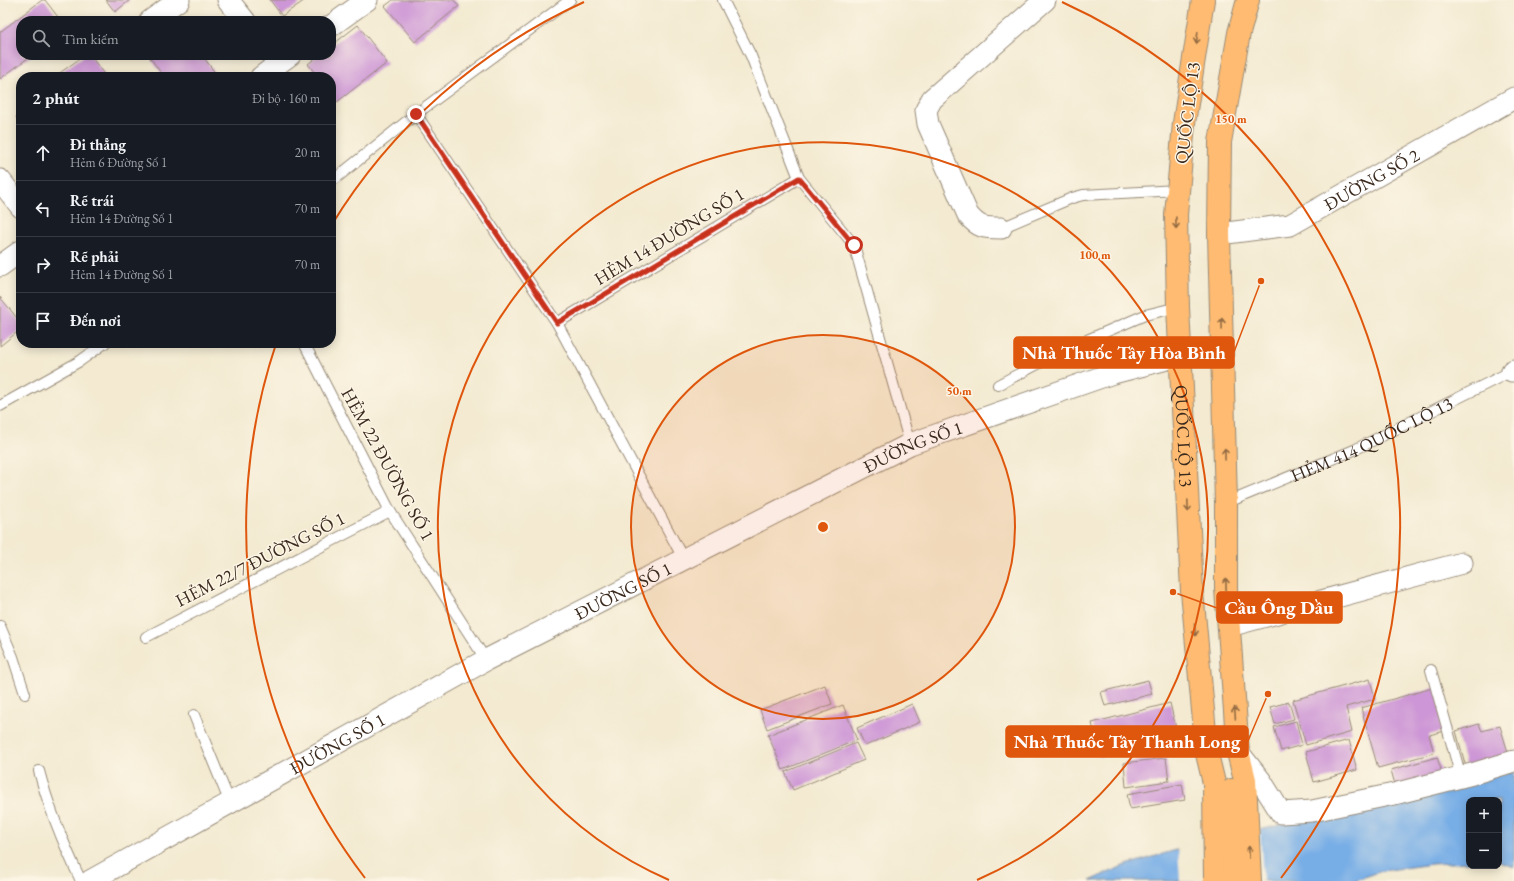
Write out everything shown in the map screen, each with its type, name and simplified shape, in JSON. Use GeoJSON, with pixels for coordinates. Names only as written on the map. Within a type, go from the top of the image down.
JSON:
{"type":"FeatureCollection","features":[{"type":"Feature","properties":{"kind":"highway","name":"QUỐC LỘ 13"},"geometry":{"type":"LineString","coordinates":[[1203,0],[1184,123],[1176,215],[1178,306],[1182,356],[1192,591],[1207,754],[1202,784],[1224,823],[1250,881]]}},
{"type":"Feature","properties":{"kind":"highway","name":"QUỐC LỘ 13"},"geometry":{"type":"LineString","coordinates":[[1203,881],[1224,823],[1245,780],[1238,752],[1226,589],[1226,504],[1219,234],[1220,142],[1239,33],[1248,0]]}},
{"type":"Feature","properties":{"kind":"highway","name":"QUỐC LỘ 13"},"geometry":{"type":"LineString","coordinates":[[1215,881],[1224,823]]}},
{"type":"Feature","properties":{"kind":"highway","name":"QUỐC LỘ 13"},"geometry":{"type":"LineString","coordinates":[[1224,823],[1234,881]]}},
{"type":"Feature","properties":{"kind":"street"},"geometry":{"type":"LineString","coordinates":[[157,16],[179,0]]}},
{"type":"Feature","properties":{"kind":"street"},"geometry":{"type":"LineString","coordinates":[[228,0],[241,16]]}},
{"type":"Feature","properties":{"kind":"street"},"geometry":{"type":"LineString","coordinates":[[336,22],[367,0]]}},
{"type":"Feature","properties":{"kind":"street"},"geometry":{"type":"LineString","coordinates":[[1001,228],[986,228],[975,223],[968,215],[928,124],[926,110],[932,99],[1045,0]]}},
{"type":"Feature","properties":{"kind":"street"},"geometry":{"type":"LineString","coordinates":[[266,72],[278,60]]}},
{"type":"Feature","properties":{"kind":"street","name":"ĐƯỜNG SỐ 2"},"geometry":{"type":"LineString","coordinates":[[1219,234],[1290,225],[1514,98]]}},
{"type":"Feature","properties":{"kind":"street"},"geometry":{"type":"LineString","coordinates":[[0,180],[16,201]]}},
{"type":"Feature","properties":{"kind":"street"},"geometry":{"type":"LineString","coordinates":[[0,266],[16,255]]}},
{"type":"Feature","properties":{"kind":"street","name":"ĐƯỜNG SỐ 1"},"geometry":{"type":"LineString","coordinates":[[90,881],[486,660],[910,444],[1113,373],[1182,356]]}},
{"type":"Feature","properties":{"kind":"street"},"geometry":{"type":"LineString","coordinates":[[1229,626],[1462,563]]}},
{"type":"Feature","properties":{"kind":"street"},"geometry":{"type":"LineString","coordinates":[[1238,752],[1261,781],[1281,813],[1312,811],[1394,794],[1461,777],[1514,761]]}},
{"type":"Feature","properties":{"kind":"lane"},"geometry":{"type":"LineString","coordinates":[[336,178],[416,114],[570,0]]}},
{"type":"Feature","properties":{"kind":"lane"},"geometry":{"type":"LineString","coordinates":[[723,0],[751,56],[799,178],[854,245],[910,444]]}},
{"type":"Feature","properties":{"kind":"lane"},"geometry":{"type":"LineString","coordinates":[[416,114],[557,323],[684,560]]}},
{"type":"Feature","properties":{"kind":"lane","name":"HẺM 14 ĐƯỜNG SỐ 1"},"geometry":{"type":"LineString","coordinates":[[557,323],[799,178]]}},
{"type":"Feature","properties":{"kind":"lane"},"geometry":{"type":"LineString","coordinates":[[1001,228],[1072,198],[1083,195],[1178,190]]}},
{"type":"Feature","properties":{"kind":"lane"},"geometry":{"type":"LineString","coordinates":[[998,385],[1074,346],[1145,316],[1178,306]]}},
{"type":"Feature","properties":{"kind":"lane"},"geometry":{"type":"LineString","coordinates":[[0,406],[80,361],[97,348]]}},
{"type":"Feature","properties":{"kind":"lane","name":"HẺM 22 ĐƯỜNG SỐ 1"},"geometry":{"type":"LineString","coordinates":[[307,348],[390,511],[486,660]]}},
{"type":"Feature","properties":{"kind":"lane","name":"HẺM 414 QUỐC LỘ 13"},"geometry":{"type":"LineString","coordinates":[[1226,504],[1354,450],[1513,373]]}},
{"type":"Feature","properties":{"kind":"lane","name":"HẺM 22/7 ĐƯỜNG SỐ 1"},"geometry":{"type":"LineString","coordinates":[[146,638],[390,511]]}},
{"type":"Feature","properties":{"kind":"lane"},"geometry":{"type":"LineString","coordinates":[[0,626],[13,657],[25,694]]}},
{"type":"Feature","properties":{"kind":"lane"},"geometry":{"type":"LineString","coordinates":[[1430,670],[1461,777]]}},
{"type":"Feature","properties":{"kind":"lane"},"geometry":{"type":"LineString","coordinates":[[194,715],[230,803]]}},
{"type":"Feature","properties":{"kind":"lane"},"geometry":{"type":"LineString","coordinates":[[39,771],[45,792],[66,848],[81,881]]}},
{"type":"Feature","properties":{"kind":"water"},"geometry":{"type":"Polygon","coordinates":[[[1514,772],[1514,867],[1502,863],[1502,797],[1466,797],[1466,862],[1432,864],[1382,871],[1353,881],[1090,881],[1123,866],[1176,850],[1272,827],[1428,786],[1514,772]]]}},
{"type":"Feature","properties":{"kind":"pier"},"geometry":{"type":"Polygon","coordinates":[[[1260,828],[1263,881],[1180,881],[1178,847],[1260,828]]]}},
{"type":"Feature","properties":{"kind":"building"},"geometry":{"type":"Polygon","coordinates":[[[42,0],[45,0],[57,16],[21,16],[42,0]]]}},
{"type":"Feature","properties":{"kind":"building"},"geometry":{"type":"Polygon","coordinates":[[[106,0],[130,0],[115,12],[106,0]]]}},
{"type":"Feature","properties":{"kind":"building"},"geometry":{"type":"Polygon","coordinates":[[[270,0],[305,0],[282,16],[270,0]]]}},
{"type":"Feature","properties":{"kind":"building"},"geometry":{"type":"Polygon","coordinates":[[[393,0],[454,0],[459,6],[415,42],[385,6],[393,0]]]}},
{"type":"Feature","properties":{"kind":"building"},"geometry":{"type":"Polygon","coordinates":[[[16,20],[16,60],[25,60],[0,79],[0,32],[16,20]]]}},
{"type":"Feature","properties":{"kind":"building"},"geometry":{"type":"Polygon","coordinates":[[[358,25],[387,63],[337,102],[336,72],[314,72],[308,64],[313,60],[336,60],[336,42],[358,25]]]}},
{"type":"Feature","properties":{"kind":"building"},"geometry":{"type":"Polygon","coordinates":[[[78,60],[94,60],[102,72],[61,72],[78,60]]]}},
{"type":"Feature","properties":{"kind":"building"},"geometry":{"type":"Polygon","coordinates":[[[152,60],[206,60],[215,72],[160,72],[152,60]]]}},
{"type":"Feature","properties":{"kind":"building"},"geometry":{"type":"Polygon","coordinates":[[[0,297],[16,317],[16,333],[0,346],[0,297]]]}},
{"type":"Feature","properties":{"kind":"building"},"geometry":{"type":"Polygon","coordinates":[[[1370,679],[1375,699],[1346,707],[1352,732],[1306,745],[1293,700],[1370,679]]]}},
{"type":"Feature","properties":{"kind":"building"},"geometry":{"type":"Polygon","coordinates":[[[1148,680],[1152,694],[1105,706],[1101,692],[1148,680]]]}},
{"type":"Feature","properties":{"kind":"building"},"geometry":{"type":"Polygon","coordinates":[[[825,685],[832,704],[767,729],[760,710],[825,685]]]}},
{"type":"Feature","properties":{"kind":"building"},"geometry":{"type":"Polygon","coordinates":[[[1436,687],[1449,730],[1429,735],[1434,753],[1378,768],[1361,708],[1436,687]]]}},
{"type":"Feature","properties":{"kind":"building"},"geometry":{"type":"Polygon","coordinates":[[[1289,702],[1294,719],[1275,724],[1270,707],[1289,702]]]}},
{"type":"Feature","properties":{"kind":"building"},"geometry":{"type":"Polygon","coordinates":[[[1170,703],[1178,737],[1100,757],[1092,723],[1170,703]]]}},
{"type":"Feature","properties":{"kind":"building"},"geometry":{"type":"Polygon","coordinates":[[[912,704],[920,722],[865,746],[857,728],[912,704]]]}},
{"type":"Feature","properties":{"kind":"building"},"geometry":{"type":"Polygon","coordinates":[[[843,705],[857,740],[783,770],[768,735],[843,705]]]}},
{"type":"Feature","properties":{"kind":"building"},"geometry":{"type":"Polygon","coordinates":[[[1296,721],[1302,745],[1281,751],[1274,727],[1296,721]]]}},
{"type":"Feature","properties":{"kind":"building"},"geometry":{"type":"Polygon","coordinates":[[[1479,724],[1482,731],[1500,726],[1510,759],[1467,771],[1456,731],[1479,724]]]}},
{"type":"Feature","properties":{"kind":"building"},"geometry":{"type":"Polygon","coordinates":[[[1349,740],[1357,770],[1314,782],[1306,752],[1349,740]]]}},
{"type":"Feature","properties":{"kind":"building"},"geometry":{"type":"Polygon","coordinates":[[[856,743],[864,760],[793,790],[785,772],[856,743]]]}},
{"type":"Feature","properties":{"kind":"building"},"geometry":{"type":"Polygon","coordinates":[[[1437,757],[1444,779],[1397,792],[1391,770],[1437,757]]]}},
{"type":"Feature","properties":{"kind":"building"},"geometry":{"type":"Polygon","coordinates":[[[1166,758],[1169,781],[1126,787],[1124,763],[1166,758]]]}},
{"type":"Feature","properties":{"kind":"building"},"geometry":{"type":"Polygon","coordinates":[[[1182,784],[1185,800],[1130,809],[1127,794],[1182,784]]]}},
{"type":"Feature","properties":{"kind":"place","name":"Nhà Thuốc Tây Hòa Bình"},"geometry":{"type":"Point","coordinates":[1261,281]}},
{"type":"Feature","properties":{"kind":"place","name":"Cầu Ông Dầu"},"geometry":{"type":"Point","coordinates":[1173,592]}},
{"type":"Feature","properties":{"kind":"place","name":"Nhà Thuốc Tây Thanh Long"},"geometry":{"type":"Point","coordinates":[1268,694]}},
{"type":"Feature","properties":{"kind":"route"},"geometry":{"type":"LineString","coordinates":[[416,114],[557,323],[799,178],[854,245]]}}]}
